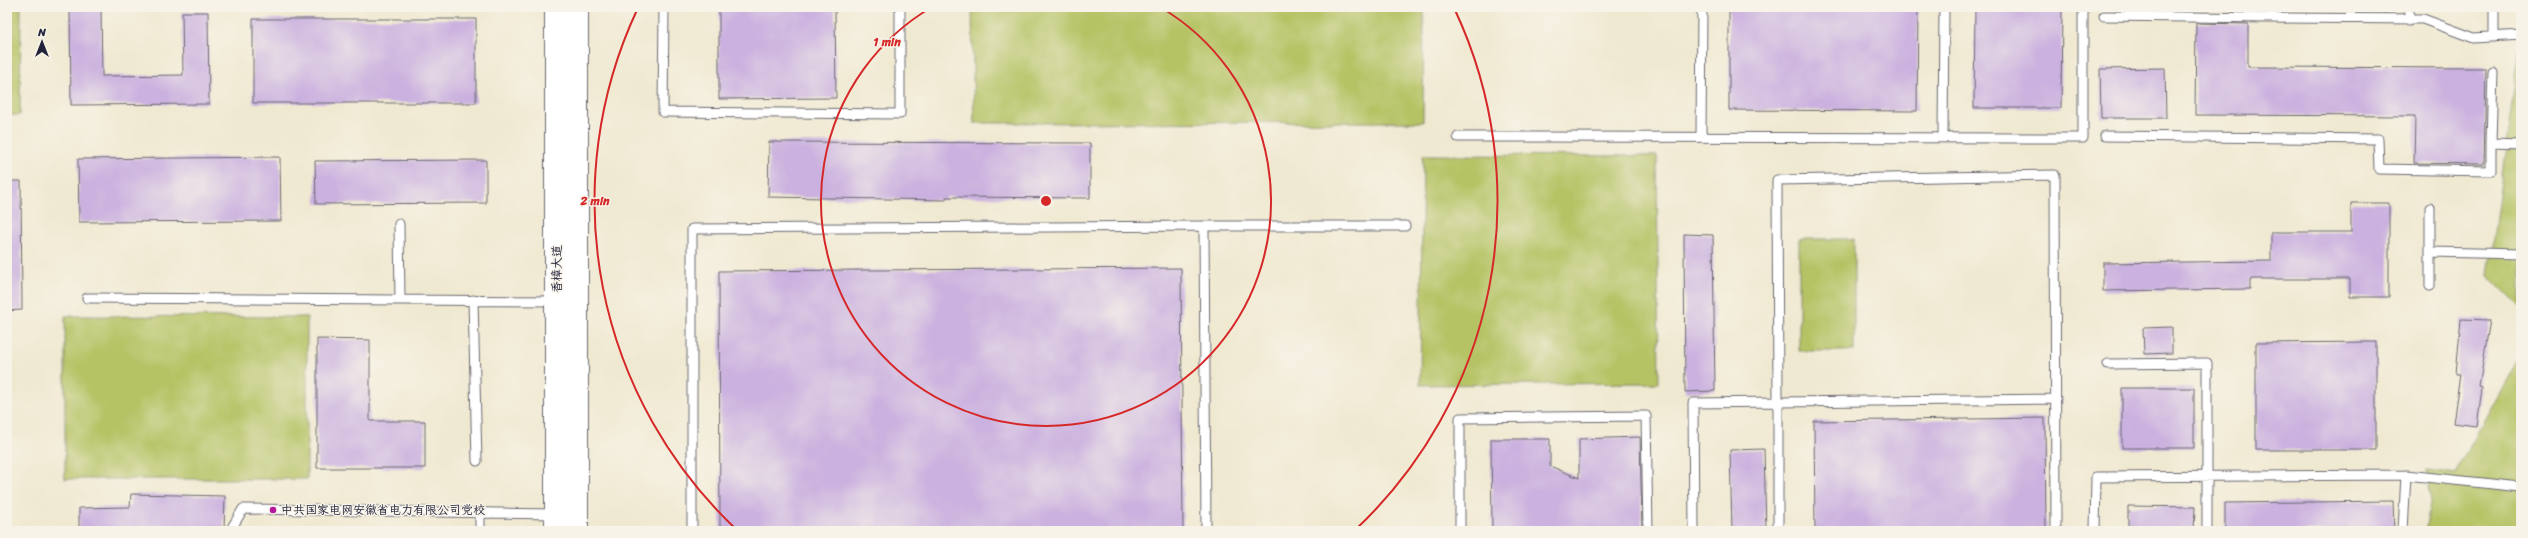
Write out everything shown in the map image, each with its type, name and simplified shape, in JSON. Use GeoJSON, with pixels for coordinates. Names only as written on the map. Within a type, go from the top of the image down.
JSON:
{"type":"FeatureCollection","features":[{"type":"Feature","properties":{"kind":"main road","name":"香樟大道"},"geometry":{"type":"LineString","coordinates":[[556,7],[556,523]]}},
{"type":"Feature","properties":{"kind":"main road","name":"香樟大道"},"geometry":{"type":"LineString","coordinates":[[576,7],[576,531]]}},
{"type":"Feature","properties":{"kind":"lane"},"geometry":{"type":"LineString","coordinates":[[664,7],[663,112],[900,114],[900,7]]}},
{"type":"Feature","properties":{"kind":"lane"},"geometry":{"type":"LineString","coordinates":[[1701,136],[1702,7]]}},
{"type":"Feature","properties":{"kind":"lane"},"geometry":{"type":"LineString","coordinates":[[1943,138],[1944,7]]}},
{"type":"Feature","properties":{"kind":"lane"},"geometry":{"type":"LineString","coordinates":[[1458,137],[1701,136],[2083,138],[2083,7]]}},
{"type":"Feature","properties":{"kind":"lane"},"geometry":{"type":"LineString","coordinates":[[2271,7],[2271,18]]}},
{"type":"Feature","properties":{"kind":"lane"},"geometry":{"type":"LineString","coordinates":[[2409,7],[2409,20]]}},
{"type":"Feature","properties":{"kind":"lane"},"geometry":{"type":"LineString","coordinates":[[2494,7],[2494,37]]}},
{"type":"Feature","properties":{"kind":"lane"},"geometry":{"type":"LineString","coordinates":[[2104,16],[2423,19],[2474,38],[2521,35]]}},
{"type":"Feature","properties":{"kind":"lane"},"geometry":{"type":"LineString","coordinates":[[2105,136],[2378,139],[2379,169],[2491,171],[2493,72]]}},
{"type":"Feature","properties":{"kind":"lane"},"geometry":{"type":"LineString","coordinates":[[2491,143],[2521,144]]}},
{"type":"Feature","properties":{"kind":"lane"},"geometry":{"type":"LineString","coordinates":[[1778,531],[1777,180],[2055,175],[2056,531]]}},
{"type":"Feature","properties":{"kind":"lane"},"geometry":{"type":"LineString","coordinates":[[2430,208],[2430,286]]}},
{"type":"Feature","properties":{"kind":"lane"},"geometry":{"type":"LineString","coordinates":[[399,224],[400,300]]}},
{"type":"Feature","properties":{"kind":"lane"},"geometry":{"type":"LineString","coordinates":[[1204,226],[1206,531]]}},
{"type":"Feature","properties":{"kind":"lane"},"geometry":{"type":"LineString","coordinates":[[692,531],[692,229],[1405,226]]}},
{"type":"Feature","properties":{"kind":"lane"},"geometry":{"type":"LineString","coordinates":[[2430,252],[2521,254]]}},
{"type":"Feature","properties":{"kind":"lane"},"geometry":{"type":"LineString","coordinates":[[86,298],[556,301]]}},
{"type":"Feature","properties":{"kind":"lane"},"geometry":{"type":"LineString","coordinates":[[473,300],[477,461]]}},
{"type":"Feature","properties":{"kind":"lane"},"geometry":{"type":"LineString","coordinates":[[2108,364],[2207,363],[2207,531]]}},
{"type":"Feature","properties":{"kind":"lane"},"geometry":{"type":"LineString","coordinates":[[1694,531],[1693,403],[2056,400]]}},
{"type":"Feature","properties":{"kind":"lane"},"geometry":{"type":"LineString","coordinates":[[1460,531],[1460,418],[1646,416],[1648,531]]}},
{"type":"Feature","properties":{"kind":"lane"},"geometry":{"type":"LineString","coordinates":[[2403,531],[2406,475]]}},
{"type":"Feature","properties":{"kind":"lane"},"geometry":{"type":"LineString","coordinates":[[2094,531],[2096,477],[2406,475],[2521,487]]}},
{"type":"Feature","properties":{"kind":"lane"},"geometry":{"type":"LineString","coordinates":[[230,531],[243,509],[480,513],[556,523]]}},
{"type":"Feature","properties":{"kind":"lane"},"geometry":{"type":"LineString","coordinates":[[480,513],[480,531]]}},
{"type":"Feature","properties":{"kind":"green space"},"geometry":{"type":"Polygon","coordinates":[[[7,7],[21,7],[20,115],[7,115],[7,7]]]}},
{"type":"Feature","properties":{"kind":"green space"},"geometry":{"type":"Polygon","coordinates":[[[972,7],[1424,7],[1423,122],[974,123],[972,7]]]}},
{"type":"Feature","properties":{"kind":"green space"},"geometry":{"type":"Polygon","coordinates":[[[2521,39],[2521,308],[2488,275],[2521,39]]]}},
{"type":"Feature","properties":{"kind":"green space"},"geometry":{"type":"Polygon","coordinates":[[[1423,155],[1657,156],[1659,383],[1420,385],[1423,155]]]}},
{"type":"Feature","properties":{"kind":"green space"},"geometry":{"type":"Polygon","coordinates":[[[1799,239],[1854,239],[1854,351],[1799,351],[1799,239]]]}},
{"type":"Feature","properties":{"kind":"green space"},"geometry":{"type":"Polygon","coordinates":[[[65,316],[307,317],[307,479],[65,479],[65,316]]]}},
{"type":"Feature","properties":{"kind":"green space"},"geometry":{"type":"Polygon","coordinates":[[[2521,354],[2521,491],[2516,531],[2425,531],[2431,498],[2427,470],[2455,474],[2521,354]]]}},
{"type":"Feature","properties":{"kind":"building"},"geometry":{"type":"Polygon","coordinates":[[[719,7],[835,7],[836,98],[719,99],[719,7]]]}},
{"type":"Feature","properties":{"kind":"building"},"geometry":{"type":"Polygon","coordinates":[[[1729,7],[1918,7],[1917,111],[1729,110],[1729,7]]]}},
{"type":"Feature","properties":{"kind":"building"},"geometry":{"type":"Polygon","coordinates":[[[1975,7],[2062,7],[2061,108],[1974,108],[1975,7]]]}},
{"type":"Feature","properties":{"kind":"building"},"geometry":{"type":"Polygon","coordinates":[[[101,8],[102,76],[183,75],[182,12],[208,12],[209,104],[71,105],[70,9],[101,8]]]}},
{"type":"Feature","properties":{"kind":"building"},"geometry":{"type":"Polygon","coordinates":[[[253,19],[476,19],[476,103],[253,103],[253,19]]]}},
{"type":"Feature","properties":{"kind":"building"},"geometry":{"type":"Polygon","coordinates":[[[2196,23],[2248,24],[2248,67],[2486,68],[2484,164],[2414,163],[2415,116],[2195,115],[2196,23]]]}},
{"type":"Feature","properties":{"kind":"building"},"geometry":{"type":"Polygon","coordinates":[[[2165,68],[2166,118],[2101,118],[2100,69],[2165,68]]]}},
{"type":"Feature","properties":{"kind":"building"},"geometry":{"type":"Polygon","coordinates":[[[769,142],[1090,143],[1090,198],[946,197],[946,200],[768,197],[769,142]]]}},
{"type":"Feature","properties":{"kind":"building"},"geometry":{"type":"Polygon","coordinates":[[[280,157],[281,221],[79,222],[78,159],[280,157]]]}},
{"type":"Feature","properties":{"kind":"building"},"geometry":{"type":"Polygon","coordinates":[[[486,160],[486,203],[316,204],[315,161],[486,160]]]}},
{"type":"Feature","properties":{"kind":"building"},"geometry":{"type":"Polygon","coordinates":[[[7,181],[21,181],[22,310],[7,311],[7,181]]]}},
{"type":"Feature","properties":{"kind":"building"},"geometry":{"type":"Polygon","coordinates":[[[2351,203],[2389,203],[2389,297],[2350,297],[2350,279],[2250,279],[2250,289],[2103,291],[2103,263],[2271,261],[2271,232],[2351,232],[2351,203]]]}},
{"type":"Feature","properties":{"kind":"building"},"geometry":{"type":"Polygon","coordinates":[[[1684,234],[1713,235],[1715,391],[1685,392],[1684,234]]]}},
{"type":"Feature","properties":{"kind":"building"},"geometry":{"type":"Polygon","coordinates":[[[1181,268],[1183,531],[720,531],[719,271],[1181,268]]]}},
{"type":"Feature","properties":{"kind":"building"},"geometry":{"type":"Polygon","coordinates":[[[2461,319],[2490,320],[2479,387],[2482,388],[2477,426],[2453,423],[2460,374],[2456,374],[2461,319]]]}},
{"type":"Feature","properties":{"kind":"building"},"geometry":{"type":"Polygon","coordinates":[[[2172,327],[2172,353],[2144,354],[2143,328],[2172,327]]]}},
{"type":"Feature","properties":{"kind":"building"},"geometry":{"type":"Polygon","coordinates":[[[317,339],[370,340],[370,421],[425,421],[425,468],[317,468],[317,339]]]}},
{"type":"Feature","properties":{"kind":"building"},"geometry":{"type":"Polygon","coordinates":[[[2376,342],[2376,450],[2256,450],[2256,343],[2376,342]]]}},
{"type":"Feature","properties":{"kind":"building"},"geometry":{"type":"Polygon","coordinates":[[[2122,388],[2194,388],[2194,448],[2122,448],[2122,388]]]}},
{"type":"Feature","properties":{"kind":"building"},"geometry":{"type":"Polygon","coordinates":[[[2045,418],[2046,531],[1815,531],[1814,421],[2045,418]]]}},
{"type":"Feature","properties":{"kind":"building"},"geometry":{"type":"Polygon","coordinates":[[[1640,437],[1642,531],[1492,531],[1491,439],[1550,439],[1550,466],[1579,478],[1579,439],[1640,437]]]}},
{"type":"Feature","properties":{"kind":"building"},"geometry":{"type":"Polygon","coordinates":[[[1764,449],[1766,531],[1732,531],[1730,450],[1764,449]]]}},
{"type":"Feature","properties":{"kind":"building"},"geometry":{"type":"Polygon","coordinates":[[[131,494],[225,496],[224,531],[79,531],[79,508],[130,507],[131,494]]]}},
{"type":"Feature","properties":{"kind":"building"},"geometry":{"type":"Polygon","coordinates":[[[2393,501],[2394,531],[2225,531],[2225,503],[2393,501]]]}},
{"type":"Feature","properties":{"kind":"building"},"geometry":{"type":"Polygon","coordinates":[[[2128,506],[2195,507],[2194,531],[2128,531],[2128,506]]]}},
{"type":"Feature","properties":{"kind":"place","name":"中共国家电网安徽省电力有限公司党校"},"geometry":{"type":"Point","coordinates":[273,510]}}]}
